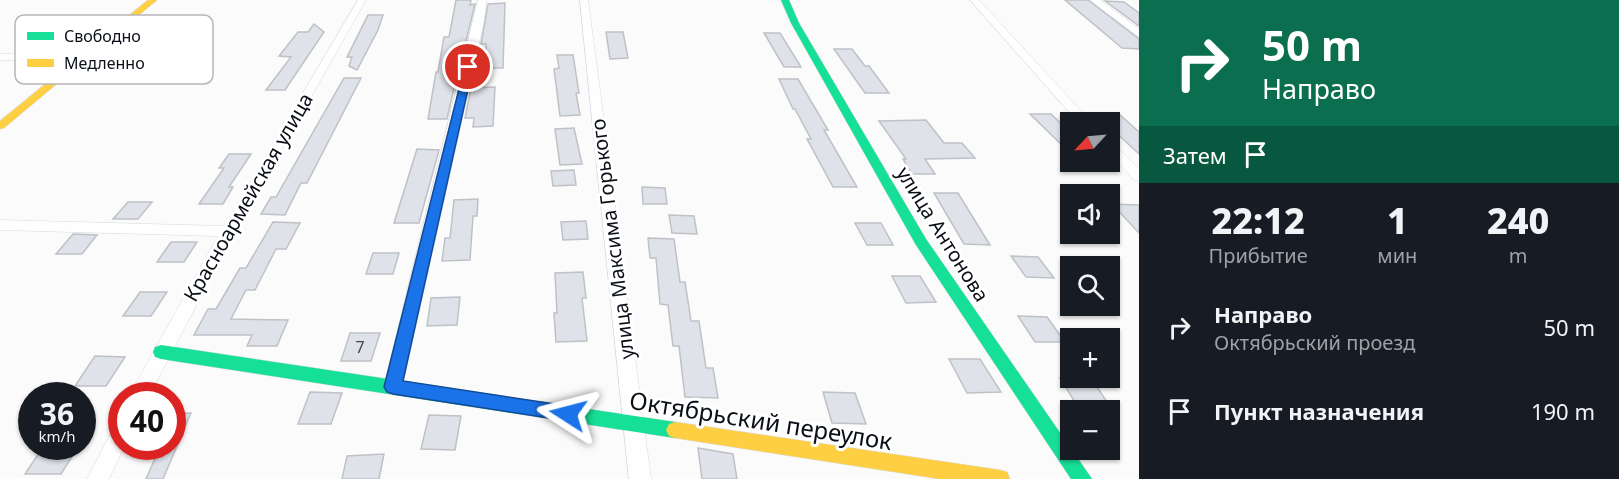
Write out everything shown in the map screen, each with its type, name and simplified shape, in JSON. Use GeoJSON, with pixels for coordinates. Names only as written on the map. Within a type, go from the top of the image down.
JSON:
{"type":"FeatureCollection","features":[{"type":"Feature","properties":{"kind":"street"},"geometry":{"type":"LineString","coordinates":[[135,15],[153,0]]}},
{"type":"Feature","properties":{"kind":"street","name":"Красноармейская улица"},"geometry":{"type":"LineString","coordinates":[[146,382],[228,231],[362,0]]}},
{"type":"Feature","properties":{"kind":"street"},"geometry":{"type":"LineString","coordinates":[[393,387],[482,0]]}},
{"type":"Feature","properties":{"kind":"street","name":"улица Максима Горького"},"geometry":{"type":"LineString","coordinates":[[584,0],[640,479]]}},
{"type":"Feature","properties":{"kind":"street","name":"улица Антонова"},"geometry":{"type":"LineString","coordinates":[[785,0],[795,23],[921,242],[1082,479]]}},
{"type":"Feature","properties":{"kind":"street"},"geometry":{"type":"LineString","coordinates":[[974,0],[1076,112]]}},
{"type":"Feature","properties":{"kind":"street"},"geometry":{"type":"LineString","coordinates":[[1094,0],[1139,34]]}},
{"type":"Feature","properties":{"kind":"street"},"geometry":{"type":"LineString","coordinates":[[0,126],[51,84]]}},
{"type":"Feature","properties":{"kind":"street"},"geometry":{"type":"LineString","coordinates":[[1120,157],[1139,177]]}},
{"type":"Feature","properties":{"kind":"street"},"geometry":{"type":"LineString","coordinates":[[0,225],[228,231]]}},
{"type":"Feature","properties":{"kind":"street","name":"Октябрьский переулок"},"geometry":{"type":"LineString","coordinates":[[160,352],[1000,479]]}},
{"type":"Feature","properties":{"kind":"street"},"geometry":{"type":"LineString","coordinates":[[98,479],[108,459]]}},
{"type":"Feature","properties":{"kind":"building"},"geometry":{"type":"Polygon","coordinates":[[[456,0],[471,0],[470,5],[475,4],[465,45],[459,45],[454,88],[447,119],[428,119],[444,37],[449,37],[456,0]]]}},
{"type":"Feature","properties":{"kind":"building"},"geometry":{"type":"Polygon","coordinates":[[[1065,0],[1088,0],[1139,39],[1139,49],[1122,48],[1065,0]]]}},
{"type":"Feature","properties":{"kind":"building"},"geometry":{"type":"Polygon","coordinates":[[[1105,1],[1124,2],[1139,13],[1139,26],[1105,1]]]}},
{"type":"Feature","properties":{"kind":"building"},"geometry":{"type":"Polygon","coordinates":[[[505,3],[503,68],[486,68],[486,44],[481,44],[488,4],[505,3]]]}},
{"type":"Feature","properties":{"kind":"building"},"geometry":{"type":"Polygon","coordinates":[[[368,15],[383,15],[378,30],[357,70],[349,66],[352,57],[347,57],[368,15]]]}},
{"type":"Feature","properties":{"kind":"building"},"geometry":{"type":"Polygon","coordinates":[[[314,24],[324,32],[285,90],[266,90],[291,57],[279,56],[298,32],[308,32],[314,24]]]}},
{"type":"Feature","properties":{"kind":"building"},"geometry":{"type":"Polygon","coordinates":[[[606,32],[623,32],[628,58],[610,59],[606,32]]]}},
{"type":"Feature","properties":{"kind":"building"},"geometry":{"type":"Polygon","coordinates":[[[764,33],[780,33],[801,67],[784,67],[764,33]]]}},
{"type":"Feature","properties":{"kind":"building"},"geometry":{"type":"Polygon","coordinates":[[[834,49],[852,49],[865,66],[869,66],[889,93],[865,93],[834,49]]]}},
{"type":"Feature","properties":{"kind":"building"},"geometry":{"type":"Polygon","coordinates":[[[557,55],[573,55],[580,115],[560,116],[554,69],[559,68],[557,55]]]}},
{"type":"Feature","properties":{"kind":"building"},"geometry":{"type":"Polygon","coordinates":[[[344,78],[361,78],[307,183],[301,183],[285,215],[261,214],[271,197],[276,197],[344,78]]]}},
{"type":"Feature","properties":{"kind":"building"},"geometry":{"type":"Polygon","coordinates":[[[779,79],[798,79],[828,130],[824,130],[857,187],[833,187],[779,79]]]}},
{"type":"Feature","properties":{"kind":"building"},"geometry":{"type":"Polygon","coordinates":[[[495,87],[493,126],[473,127],[474,118],[465,118],[471,88],[495,87]]]}},
{"type":"Feature","properties":{"kind":"building"},"geometry":{"type":"Polygon","coordinates":[[[1030,114],[1051,114],[1060,123],[1060,143],[1030,114]]]}},
{"type":"Feature","properties":{"kind":"building"},"geometry":{"type":"Polygon","coordinates":[[[1120,115],[1139,132],[1139,154],[1120,136],[1120,115]]]}},
{"type":"Feature","properties":{"kind":"building"},"geometry":{"type":"Polygon","coordinates":[[[926,120],[944,143],[962,143],[975,158],[925,159],[935,174],[912,174],[903,159],[906,159],[879,121],[926,120]]]}},
{"type":"Feature","properties":{"kind":"building"},"geometry":{"type":"Polygon","coordinates":[[[574,128],[582,164],[560,165],[555,129],[574,128]]]}},
{"type":"Feature","properties":{"kind":"building"},"geometry":{"type":"Polygon","coordinates":[[[417,149],[439,150],[419,223],[394,223],[417,149]]]}},
{"type":"Feature","properties":{"kind":"building"},"geometry":{"type":"Polygon","coordinates":[[[229,154],[251,154],[229,187],[233,187],[223,204],[199,204],[224,168],[219,168],[229,154]]]}},
{"type":"Feature","properties":{"kind":"building"},"geometry":{"type":"Polygon","coordinates":[[[574,170],[576,185],[553,186],[551,171],[574,170]]]}},
{"type":"Feature","properties":{"kind":"building"},"geometry":{"type":"Polygon","coordinates":[[[642,187],[665,188],[667,204],[643,204],[642,187]]]}},
{"type":"Feature","properties":{"kind":"building"},"geometry":{"type":"Polygon","coordinates":[[[934,193],[958,193],[990,245],[964,244],[934,193]]]}},
{"type":"Feature","properties":{"kind":"building"},"geometry":{"type":"Polygon","coordinates":[[[478,199],[477,216],[473,216],[470,260],[442,261],[445,238],[450,238],[454,200],[478,199]]]}},
{"type":"Feature","properties":{"kind":"building"},"geometry":{"type":"Polygon","coordinates":[[[128,202],[152,202],[138,219],[113,219],[128,202]]]}},
{"type":"Feature","properties":{"kind":"building"},"geometry":{"type":"Polygon","coordinates":[[[1120,204],[1139,205],[1139,233],[1120,213],[1120,204]]]}},
{"type":"Feature","properties":{"kind":"building"},"geometry":{"type":"Polygon","coordinates":[[[669,215],[694,216],[697,234],[672,233],[669,215]]]}},
{"type":"Feature","properties":{"kind":"building"},"geometry":{"type":"Polygon","coordinates":[[[586,221],[588,239],[563,240],[561,222],[586,221]]]}},
{"type":"Feature","properties":{"kind":"building"},"geometry":{"type":"Polygon","coordinates":[[[273,222],[300,223],[286,249],[276,249],[255,290],[246,290],[231,319],[288,320],[277,346],[247,346],[252,335],[194,335],[208,309],[216,309],[240,268],[246,268],[273,222]]]}},
{"type":"Feature","properties":{"kind":"building"},"geometry":{"type":"Polygon","coordinates":[[[855,223],[881,223],[893,245],[867,245],[855,223]]]}},
{"type":"Feature","properties":{"kind":"building"},"geometry":{"type":"Polygon","coordinates":[[[73,234],[97,235],[82,254],[56,254],[73,234]]]}},
{"type":"Feature","properties":{"kind":"building"},"geometry":{"type":"Polygon","coordinates":[[[648,238],[674,239],[680,282],[685,282],[691,321],[699,321],[706,368],[713,368],[718,398],[685,397],[679,346],[673,346],[668,305],[660,304],[656,258],[650,258],[648,238]]]}},
{"type":"Feature","properties":{"kind":"building"},"geometry":{"type":"Polygon","coordinates":[[[171,242],[197,242],[184,262],[157,262],[171,242]]]}},
{"type":"Feature","properties":{"kind":"building"},"geometry":{"type":"Polygon","coordinates":[[[373,253],[399,253],[393,274],[366,274],[373,253]]]}},
{"type":"Feature","properties":{"kind":"building"},"geometry":{"type":"Polygon","coordinates":[[[1011,256],[1038,257],[1054,278],[1026,277],[1011,256]]]}},
{"type":"Feature","properties":{"kind":"building"},"geometry":{"type":"Polygon","coordinates":[[[583,272],[586,298],[582,298],[587,341],[556,342],[555,273],[583,272]]]}},
{"type":"Feature","properties":{"kind":"building"},"geometry":{"type":"Polygon","coordinates":[[[892,276],[920,276],[936,302],[906,303],[892,276]]]}},
{"type":"Feature","properties":{"kind":"building"},"geometry":{"type":"Polygon","coordinates":[[[140,292],[167,292],[151,316],[123,316],[140,292]]]}},
{"type":"Feature","properties":{"kind":"building"},"geometry":{"type":"Polygon","coordinates":[[[460,297],[457,325],[427,326],[431,298],[460,297]]]}},
{"type":"Feature","properties":{"kind":"building"},"geometry":{"type":"Polygon","coordinates":[[[1018,316],[1047,317],[1060,335],[1060,342],[1035,342],[1018,316]]]}},
{"type":"Feature","properties":{"kind":"building"},"geometry":{"type":"Polygon","coordinates":[[[350,333],[380,333],[371,361],[341,361],[350,333]]]}},
{"type":"Feature","properties":{"kind":"building"},"geometry":{"type":"Polygon","coordinates":[[[95,356],[125,357],[106,386],[96,386],[96,382],[78,382],[95,356]]]}},
{"type":"Feature","properties":{"kind":"building"},"geometry":{"type":"Polygon","coordinates":[[[949,359],[980,359],[1001,392],[967,393],[949,359]]]}},
{"type":"Feature","properties":{"kind":"building"},"geometry":{"type":"Polygon","coordinates":[[[1066,388],[1098,388],[1106,400],[1074,400],[1066,388]]]}},
{"type":"Feature","properties":{"kind":"building"},"geometry":{"type":"Polygon","coordinates":[[[310,392],[342,393],[331,424],[298,424],[310,392]]]}},
{"type":"Feature","properties":{"kind":"building"},"geometry":{"type":"Polygon","coordinates":[[[823,392],[855,393],[866,424],[832,423],[823,392]]]}},
{"type":"Feature","properties":{"kind":"building"},"geometry":{"type":"Polygon","coordinates":[[[186,413],[191,413],[186,425],[186,413]]]}},
{"type":"Feature","properties":{"kind":"building"},"geometry":{"type":"Polygon","coordinates":[[[429,415],[461,416],[455,450],[421,449],[429,415]]]}},
{"type":"Feature","properties":{"kind":"building"},"geometry":{"type":"Polygon","coordinates":[[[698,448],[733,454],[737,479],[702,479],[698,448]]]}},
{"type":"Feature","properties":{"kind":"building"},"geometry":{"type":"Polygon","coordinates":[[[384,454],[379,479],[342,479],[347,456],[384,454]]]}},
{"type":"Feature","properties":{"kind":"building"},"geometry":{"type":"Polygon","coordinates":[[[34,460],[70,460],[61,474],[25,474],[34,460]]]}},
{"type":"Feature","properties":{"kind":"building"},"geometry":{"type":"Polygon","coordinates":[[[154,460],[171,460],[163,479],[146,479],[154,460]]]}},
{"type":"Feature","properties":{"kind":"traffic: fast"},"geometry":{"type":"LineString","coordinates":[[785,0],[795,23],[921,242],[1082,479]]}},
{"type":"Feature","properties":{"kind":"traffic: fast"},"geometry":{"type":"LineString","coordinates":[[161,352],[675,430]]}},
{"type":"Feature","properties":{"kind":"traffic: slow"},"geometry":{"type":"LineString","coordinates":[[135,15],[153,0]]}},
{"type":"Feature","properties":{"kind":"traffic: slow"},"geometry":{"type":"LineString","coordinates":[[0,126],[51,84]]}},
{"type":"Feature","properties":{"kind":"traffic: slow"},"geometry":{"type":"LineString","coordinates":[[675,430],[1000,479]]}},
{"type":"Feature","properties":{"kind":"route"},"geometry":{"type":"LineString","coordinates":[[468,67],[393,387],[568,414]]}}]}
